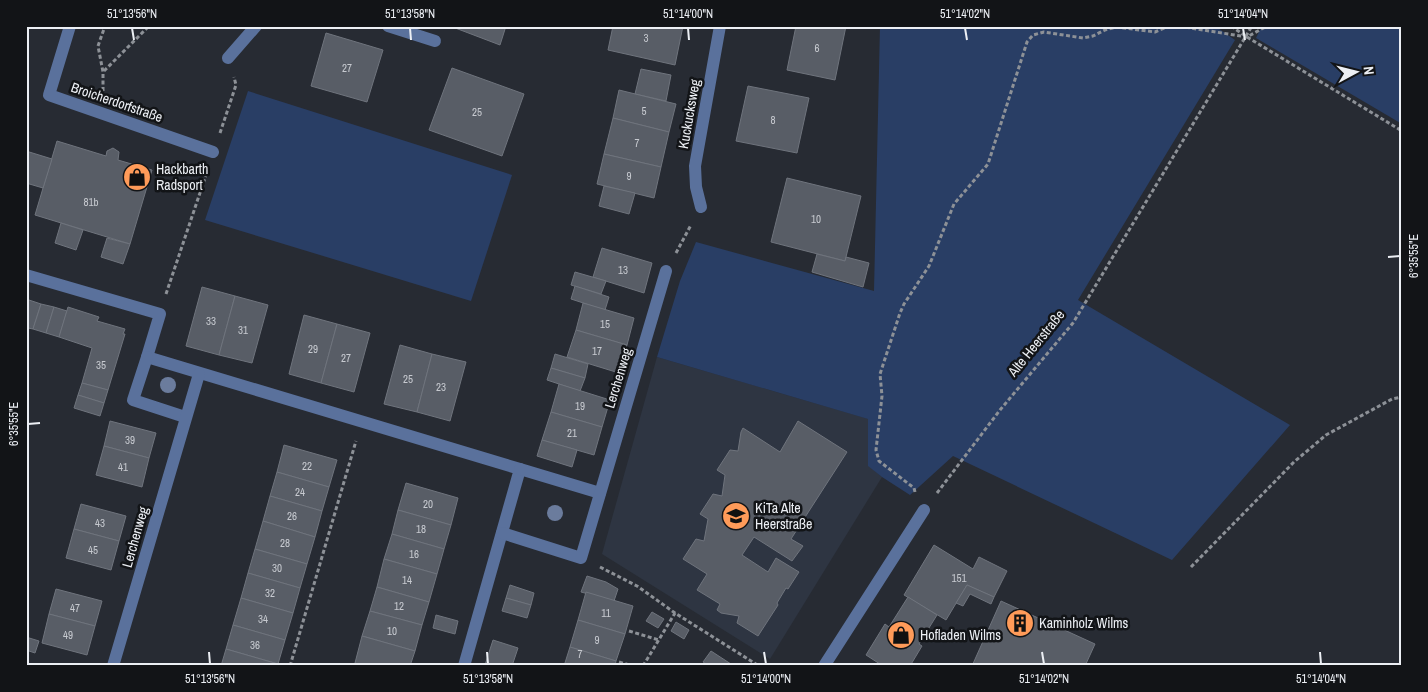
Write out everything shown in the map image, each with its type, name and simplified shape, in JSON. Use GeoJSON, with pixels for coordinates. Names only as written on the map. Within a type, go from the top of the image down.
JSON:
{"type":"FeatureCollection","features":[{"type":"Feature","properties":{"kind":"street","name":"Broicherdorfstraße"},"geometry":{"type":"LineString","coordinates":[[70,26],[50,95],[213,152]]}},
{"type":"Feature","properties":{"kind":"street"},"geometry":{"type":"LineString","coordinates":[[228,58],[256,26]]}},
{"type":"Feature","properties":{"kind":"street"},"geometry":{"type":"LineString","coordinates":[[388,26],[435,41]]}},
{"type":"Feature","properties":{"kind":"street","name":"Kuckucksweg"},"geometry":{"type":"LineString","coordinates":[[701,207],[696,187],[695,166],[720,26]]}},
{"type":"Feature","properties":{"kind":"street","name":"Lerchenweg"},"geometry":{"type":"LineString","coordinates":[[581,558],[666,271]]}},
{"type":"Feature","properties":{"kind":"street"},"geometry":{"type":"LineString","coordinates":[[26,275],[160,314],[133,400],[185,417]]}},
{"type":"Feature","properties":{"kind":"street"},"geometry":{"type":"LineString","coordinates":[[147,357],[600,492]]}},
{"type":"Feature","properties":{"kind":"street","name":"Lerchenweg"},"geometry":{"type":"LineString","coordinates":[[113,666],[199,374]]}},
{"type":"Feature","properties":{"kind":"street"},"geometry":{"type":"LineString","coordinates":[[464,666],[520,469]]}},
{"type":"Feature","properties":{"kind":"street"},"geometry":{"type":"LineString","coordinates":[[824,666],[924,510]]}},
{"type":"Feature","properties":{"kind":"street"},"geometry":{"type":"LineString","coordinates":[[502,533],[581,558]]}},
{"type":"Feature","properties":{"kind":"path"},"geometry":{"type":"LineString","coordinates":[[97,111],[104,89],[98,46],[105,26]]}},
{"type":"Feature","properties":{"kind":"path"},"geometry":{"type":"LineString","coordinates":[[103,72],[149,26]]}},
{"type":"Feature","properties":{"kind":"path"},"geometry":{"type":"LineString","coordinates":[[924,510],[914,488],[879,461],[877,456],[882,396],[880,374],[904,304],[929,266],[950,211],[959,196],[988,164],[1027,42],[1033,35],[1044,32],[1083,38],[1116,27],[1155,32],[1167,27],[1178,26],[1247,38],[1267,26]]}},
{"type":"Feature","properties":{"kind":"path"},"geometry":{"type":"LineString","coordinates":[[1231,26],[1247,38],[1402,131]]}},
{"type":"Feature","properties":{"kind":"path","name":"Alte Heerstraße"},"geometry":{"type":"LineString","coordinates":[[924,510],[1000,410],[1073,323],[1247,38],[1252,26]]}},
{"type":"Feature","properties":{"kind":"path"},"geometry":{"type":"LineString","coordinates":[[160,314],[236,85],[228,58]]}},
{"type":"Feature","properties":{"kind":"path"},"geometry":{"type":"LineString","coordinates":[[666,271],[701,207]]}},
{"type":"Feature","properties":{"kind":"path"},"geometry":{"type":"LineString","coordinates":[[1191,567],[1294,462],[1326,435],[1392,399],[1402,397]]}},
{"type":"Feature","properties":{"kind":"path"},"geometry":{"type":"LineString","coordinates":[[290,666],[362,422]]}},
{"type":"Feature","properties":{"kind":"path"},"geometry":{"type":"LineString","coordinates":[[581,558],[637,586],[675,613],[760,666]]}},
{"type":"Feature","properties":{"kind":"path"},"geometry":{"type":"LineString","coordinates":[[643,666],[675,613]]}},
{"type":"Feature","properties":{"kind":"path"},"geometry":{"type":"LineString","coordinates":[[629,631],[659,640]]}},
{"type":"Feature","properties":{"kind":"path"},"geometry":{"type":"LineString","coordinates":[[619,662],[633,666]]}},
{"type":"Feature","properties":{"kind":"shaded area"},"geometry":{"type":"Polygon","coordinates":[[[880,26],[1215,26],[1235,40],[1078,300],[1290,425],[1172,560],[953,456],[910,495],[868,466],[868,419],[657,357],[680,281],[696,242],[874,291],[880,26]]]}},
{"type":"Feature","properties":{"kind":"shaded area"},"geometry":{"type":"Polygon","coordinates":[[[1262,26],[1402,26],[1402,124],[1256,38],[1262,26]]]}},
{"type":"Feature","properties":{"kind":"shaded area"},"geometry":{"type":"Polygon","coordinates":[[[248,91],[512,175],[471,301],[205,220],[248,91]]]}},
{"type":"Feature","properties":{"kind":"shaded area","name":"KiTa Alte Heerstraße"},"geometry":{"type":"Polygon","coordinates":[[[657,357],[869,419],[868,465],[882,477],[770,659],[602,554],[657,357]]]}},
{"type":"Feature","properties":{"kind":"building"},"geometry":{"type":"Polygon","coordinates":[[[450,26],[506,26],[500,45],[450,26]]]}},
{"type":"Feature","properties":{"kind":"building"},"geometry":{"type":"Polygon","coordinates":[[[613,26],[683,26],[675,65],[608,50],[613,26]]]}},
{"type":"Feature","properties":{"kind":"building"},"geometry":{"type":"Polygon","coordinates":[[[796,26],[846,26],[835,80],[787,70],[796,26]]]}},
{"type":"Feature","properties":{"kind":"building"},"geometry":{"type":"Polygon","coordinates":[[[326,33],[383,50],[367,102],[311,86],[326,33]]]}},
{"type":"Feature","properties":{"kind":"building"},"geometry":{"type":"Polygon","coordinates":[[[452,68],[524,94],[502,156],[429,130],[452,68]]]}},
{"type":"Feature","properties":{"kind":"building"},"geometry":{"type":"Polygon","coordinates":[[[641,69],[671,75],[666,101],[635,94],[641,69]]]}},
{"type":"Feature","properties":{"kind":"building"},"geometry":{"type":"Polygon","coordinates":[[[748,86],[809,98],[797,153],[736,141],[748,86]]]}},
{"type":"Feature","properties":{"kind":"building"},"geometry":{"type":"Polygon","coordinates":[[[619,90],[676,104],[669,132],[613,118],[619,90]]]}},
{"type":"Feature","properties":{"kind":"building"},"geometry":{"type":"Polygon","coordinates":[[[613,118],[669,132],[661,167],[604,154],[613,118]]]}},
{"type":"Feature","properties":{"kind":"building"},"geometry":{"type":"Polygon","coordinates":[[[57,141],[106,156],[107,151],[113,148],[119,152],[118,160],[152,170],[130,244],[35,215],[57,141]]]}},
{"type":"Feature","properties":{"kind":"building"},"geometry":{"type":"Polygon","coordinates":[[[26,151],[52,159],[43,188],[26,183],[26,151]]]}},
{"type":"Feature","properties":{"kind":"building"},"geometry":{"type":"Polygon","coordinates":[[[604,154],[661,167],[654,198],[597,184],[604,154]]]}},
{"type":"Feature","properties":{"kind":"building"},"geometry":{"type":"Polygon","coordinates":[[[787,178],[861,196],[845,261],[771,242],[787,178]]]}},
{"type":"Feature","properties":{"kind":"building"},"geometry":{"type":"Polygon","coordinates":[[[604,186],[635,193],[629,214],[599,206],[604,186]]]}},
{"type":"Feature","properties":{"kind":"building"},"geometry":{"type":"Polygon","coordinates":[[[61,223],[83,230],[76,250],[55,243],[61,223]]]}},
{"type":"Feature","properties":{"kind":"building"},"geometry":{"type":"Polygon","coordinates":[[[107,238],[130,244],[123,264],[101,257],[107,238]]]}},
{"type":"Feature","properties":{"kind":"building"},"geometry":{"type":"Polygon","coordinates":[[[602,248],[652,263],[644,293],[593,277],[602,248]]]}},
{"type":"Feature","properties":{"kind":"building"},"geometry":{"type":"Polygon","coordinates":[[[817,254],[845,261],[846,257],[869,263],[863,287],[812,272],[817,254]]]}},
{"type":"Feature","properties":{"kind":"building"},"geometry":{"type":"Polygon","coordinates":[[[575,272],[606,281],[601,294],[571,285],[575,272]]]}},
{"type":"Feature","properties":{"kind":"building"},"geometry":{"type":"Polygon","coordinates":[[[575,286],[609,297],[605,310],[571,299],[575,286]]]}},
{"type":"Feature","properties":{"kind":"building"},"geometry":{"type":"Polygon","coordinates":[[[202,287],[235,296],[219,355],[186,346],[202,287]]]}},
{"type":"Feature","properties":{"kind":"building"},"geometry":{"type":"Polygon","coordinates":[[[235,296],[268,305],[252,363],[219,355],[235,296]]]}},
{"type":"Feature","properties":{"kind":"building"},"geometry":{"type":"Polygon","coordinates":[[[26,299],[41,304],[33,329],[28,328],[26,332],[26,299]]]}},
{"type":"Feature","properties":{"kind":"building"},"geometry":{"type":"Polygon","coordinates":[[[583,303],[634,318],[627,345],[576,330],[583,303]]]}},
{"type":"Feature","properties":{"kind":"building"},"geometry":{"type":"Polygon","coordinates":[[[41,304],[54,307],[46,333],[33,329],[41,304]]]}},
{"type":"Feature","properties":{"kind":"building"},"geometry":{"type":"Polygon","coordinates":[[[54,307],[67,311],[59,337],[46,333],[54,307]]]}},
{"type":"Feature","properties":{"kind":"building"},"geometry":{"type":"Polygon","coordinates":[[[68,307],[99,317],[97,321],[125,329],[108,390],[82,383],[92,348],[59,337],[68,307]]]}},
{"type":"Feature","properties":{"kind":"building"},"geometry":{"type":"Polygon","coordinates":[[[304,315],[337,324],[321,383],[289,374],[304,315]]]}},
{"type":"Feature","properties":{"kind":"building"},"geometry":{"type":"Polygon","coordinates":[[[337,324],[370,333],[354,392],[321,383],[337,324]]]}},
{"type":"Feature","properties":{"kind":"building"},"geometry":{"type":"Polygon","coordinates":[[[576,330],[627,345],[619,373],[567,357],[576,330]]]}},
{"type":"Feature","properties":{"kind":"building"},"geometry":{"type":"Polygon","coordinates":[[[400,345],[432,354],[417,412],[384,404],[400,345]]]}},
{"type":"Feature","properties":{"kind":"building"},"geometry":{"type":"Polygon","coordinates":[[[432,354],[466,362],[450,421],[417,412],[432,354]]]}},
{"type":"Feature","properties":{"kind":"building"},"geometry":{"type":"Polygon","coordinates":[[[555,354],[588,364],[585,378],[551,368],[555,354]]]}},
{"type":"Feature","properties":{"kind":"building"},"geometry":{"type":"Polygon","coordinates":[[[551,368],[585,378],[580,391],[547,380],[551,368]]]}},
{"type":"Feature","properties":{"kind":"building"},"geometry":{"type":"Polygon","coordinates":[[[82,383],[108,390],[104,403],[78,395],[82,383]]]}},
{"type":"Feature","properties":{"kind":"building"},"geometry":{"type":"Polygon","coordinates":[[[559,384],[610,400],[602,427],[551,412],[559,384]]]}},
{"type":"Feature","properties":{"kind":"building"},"geometry":{"type":"Polygon","coordinates":[[[78,395],[104,403],[100,416],[74,408],[78,395]]]}},
{"type":"Feature","properties":{"kind":"building"},"geometry":{"type":"Polygon","coordinates":[[[551,412],[602,427],[594,455],[542,440],[551,412]]]}},
{"type":"Feature","properties":{"kind":"building"},"geometry":{"type":"Polygon","coordinates":[[[110,421],[156,433],[149,458],[104,446],[110,421]]]}},
{"type":"Feature","properties":{"kind":"building"},"geometry":{"type":"Polygon","coordinates":[[[798,421],[847,452],[791,539],[803,546],[792,561],[754,537],[742,555],[768,572],[776,558],[799,572],[788,589],[786,588],[777,603],[778,605],[758,636],[737,623],[739,616],[721,613],[717,610],[720,604],[697,590],[707,574],[683,559],[696,539],[704,541],[708,519],[700,514],[713,494],[722,496],[725,475],[717,470],[730,450],[738,451],[743,428],[780,452],[798,421]]]}},
{"type":"Feature","properties":{"kind":"building"},"geometry":{"type":"Polygon","coordinates":[[[542,440],[577,450],[572,467],[537,456],[542,440]]]}},
{"type":"Feature","properties":{"kind":"building"},"geometry":{"type":"Polygon","coordinates":[[[284,445],[337,460],[329,487],[277,472],[284,445]]]}},
{"type":"Feature","properties":{"kind":"building"},"geometry":{"type":"Polygon","coordinates":[[[104,446],[149,458],[142,487],[96,475],[104,446]]]}},
{"type":"Feature","properties":{"kind":"building"},"geometry":{"type":"Polygon","coordinates":[[[277,472],[329,487],[322,511],[270,496],[277,472]]]}},
{"type":"Feature","properties":{"kind":"building"},"geometry":{"type":"Polygon","coordinates":[[[406,483],[458,498],[451,525],[398,510],[406,483]]]}},
{"type":"Feature","properties":{"kind":"building"},"geometry":{"type":"Polygon","coordinates":[[[270,496],[322,511],[315,537],[263,521],[270,496]]]}},
{"type":"Feature","properties":{"kind":"building"},"geometry":{"type":"Polygon","coordinates":[[[81,504],[126,516],[119,541],[74,529],[81,504]]]}},
{"type":"Feature","properties":{"kind":"building"},"geometry":{"type":"Polygon","coordinates":[[[398,510],[451,525],[444,549],[392,534],[398,510]]]}},
{"type":"Feature","properties":{"kind":"building"},"geometry":{"type":"Polygon","coordinates":[[[263,521],[315,537],[307,564],[255,549],[263,521]]]}},
{"type":"Feature","properties":{"kind":"building"},"geometry":{"type":"Polygon","coordinates":[[[74,529],[119,541],[111,570],[66,558],[74,529]]]}},
{"type":"Feature","properties":{"kind":"building"},"geometry":{"type":"Polygon","coordinates":[[[392,534],[444,549],[437,574],[384,559],[392,534]]]}},
{"type":"Feature","properties":{"kind":"building"},"geometry":{"type":"Polygon","coordinates":[[[934,545],[973,569],[979,557],[1007,571],[994,597],[967,585],[946,620],[904,595],[934,545]]]}},
{"type":"Feature","properties":{"kind":"building"},"geometry":{"type":"Polygon","coordinates":[[[255,549],[307,564],[300,588],[248,573],[255,549]]]}},
{"type":"Feature","properties":{"kind":"building"},"geometry":{"type":"Polygon","coordinates":[[[384,559],[437,574],[429,602],[377,587],[384,559]]]}},
{"type":"Feature","properties":{"kind":"building"},"geometry":{"type":"Polygon","coordinates":[[[248,573],[300,588],[293,613],[241,598],[248,573]]]}},
{"type":"Feature","properties":{"kind":"building"},"geometry":{"type":"Polygon","coordinates":[[[587,576],[606,582],[618,589],[614,601],[581,592],[587,576]]]}},
{"type":"Feature","properties":{"kind":"building"},"geometry":{"type":"Polygon","coordinates":[[[510,585],[534,593],[531,605],[506,598],[510,585]]]}},
{"type":"Feature","properties":{"kind":"building"},"geometry":{"type":"Polygon","coordinates":[[[967,585],[994,597],[991,604],[970,594],[963,606],[956,603],[967,585]]]}},
{"type":"Feature","properties":{"kind":"building"},"geometry":{"type":"Polygon","coordinates":[[[377,587],[429,602],[422,625],[370,611],[377,587]]]}},
{"type":"Feature","properties":{"kind":"building"},"geometry":{"type":"Polygon","coordinates":[[[56,589],[102,601],[95,626],[49,614],[56,589]]]}},
{"type":"Feature","properties":{"kind":"building"},"geometry":{"type":"Polygon","coordinates":[[[586,592],[633,606],[625,634],[578,620],[586,592]]]}},
{"type":"Feature","properties":{"kind":"building","name":"Hofladen Wilms"},"geometry":{"type":"Polygon","coordinates":[[[908,597],[937,615],[919,644],[922,646],[910,666],[883,666],[866,655],[885,624],[889,627],[908,597]]]}},
{"type":"Feature","properties":{"kind":"building"},"geometry":{"type":"Polygon","coordinates":[[[241,598],[293,613],[285,640],[233,625],[241,598]]]}},
{"type":"Feature","properties":{"kind":"building"},"geometry":{"type":"Polygon","coordinates":[[[506,598],[531,605],[527,618],[502,611],[506,598]]]}},
{"type":"Feature","properties":{"kind":"building","name":"Kaminholz Wilms"},"geometry":{"type":"Polygon","coordinates":[[[1001,601],[1095,644],[1085,666],[972,666],[1001,601]]]}},
{"type":"Feature","properties":{"kind":"building"},"geometry":{"type":"Polygon","coordinates":[[[370,611],[422,625],[415,651],[362,636],[370,611]]]}},
{"type":"Feature","properties":{"kind":"building"},"geometry":{"type":"Polygon","coordinates":[[[652,612],[664,619],[658,628],[646,621],[652,612]]]}},
{"type":"Feature","properties":{"kind":"building"},"geometry":{"type":"Polygon","coordinates":[[[49,614],[95,626],[87,655],[42,643],[49,614]]]}},
{"type":"Feature","properties":{"kind":"building"},"geometry":{"type":"Polygon","coordinates":[[[436,615],[458,621],[455,634],[433,628],[436,615]]]}},
{"type":"Feature","properties":{"kind":"building"},"geometry":{"type":"Polygon","coordinates":[[[578,620],[625,634],[616,661],[570,647],[578,620]]]}},
{"type":"Feature","properties":{"kind":"building"},"geometry":{"type":"Polygon","coordinates":[[[676,622],[689,630],[684,639],[671,631],[676,622]]]}},
{"type":"Feature","properties":{"kind":"building"},"geometry":{"type":"Polygon","coordinates":[[[233,625],[285,640],[278,664],[226,649],[233,625]]]}},
{"type":"Feature","properties":{"kind":"building"},"geometry":{"type":"Polygon","coordinates":[[[362,636],[415,651],[410,666],[364,666],[355,663],[362,636]]]}},
{"type":"Feature","properties":{"kind":"building"},"geometry":{"type":"Polygon","coordinates":[[[26,637],[39,641],[35,653],[26,650],[26,637]]]}},
{"type":"Feature","properties":{"kind":"building"},"geometry":{"type":"Polygon","coordinates":[[[493,640],[518,648],[512,666],[485,665],[493,640]]]}},
{"type":"Feature","properties":{"kind":"building"},"geometry":{"type":"Polygon","coordinates":[[[570,647],[616,661],[615,666],[564,666],[570,647]]]}},
{"type":"Feature","properties":{"kind":"building"},"geometry":{"type":"Polygon","coordinates":[[[226,649],[278,664],[278,666],[221,666],[226,649]]]}},
{"type":"Feature","properties":{"kind":"building"},"geometry":{"type":"Polygon","coordinates":[[[711,651],[734,666],[710,666],[703,662],[711,651]]]}},
{"type":"Feature","properties":{"kind":"place","name":"Hackbarth Radsport"},"geometry":{"type":"Point","coordinates":[137,177]}},
{"type":"Feature","properties":{"kind":"place","name":"KiTa Alte Heerstraße"},"geometry":{"type":"Point","coordinates":[736,516]}},
{"type":"Feature","properties":{"kind":"place","name":"Kaminholz Wilms"},"geometry":{"type":"Point","coordinates":[1020,623]}},
{"type":"Feature","properties":{"kind":"place","name":"Hofladen Wilms"},"geometry":{"type":"Point","coordinates":[901,635]}}]}
